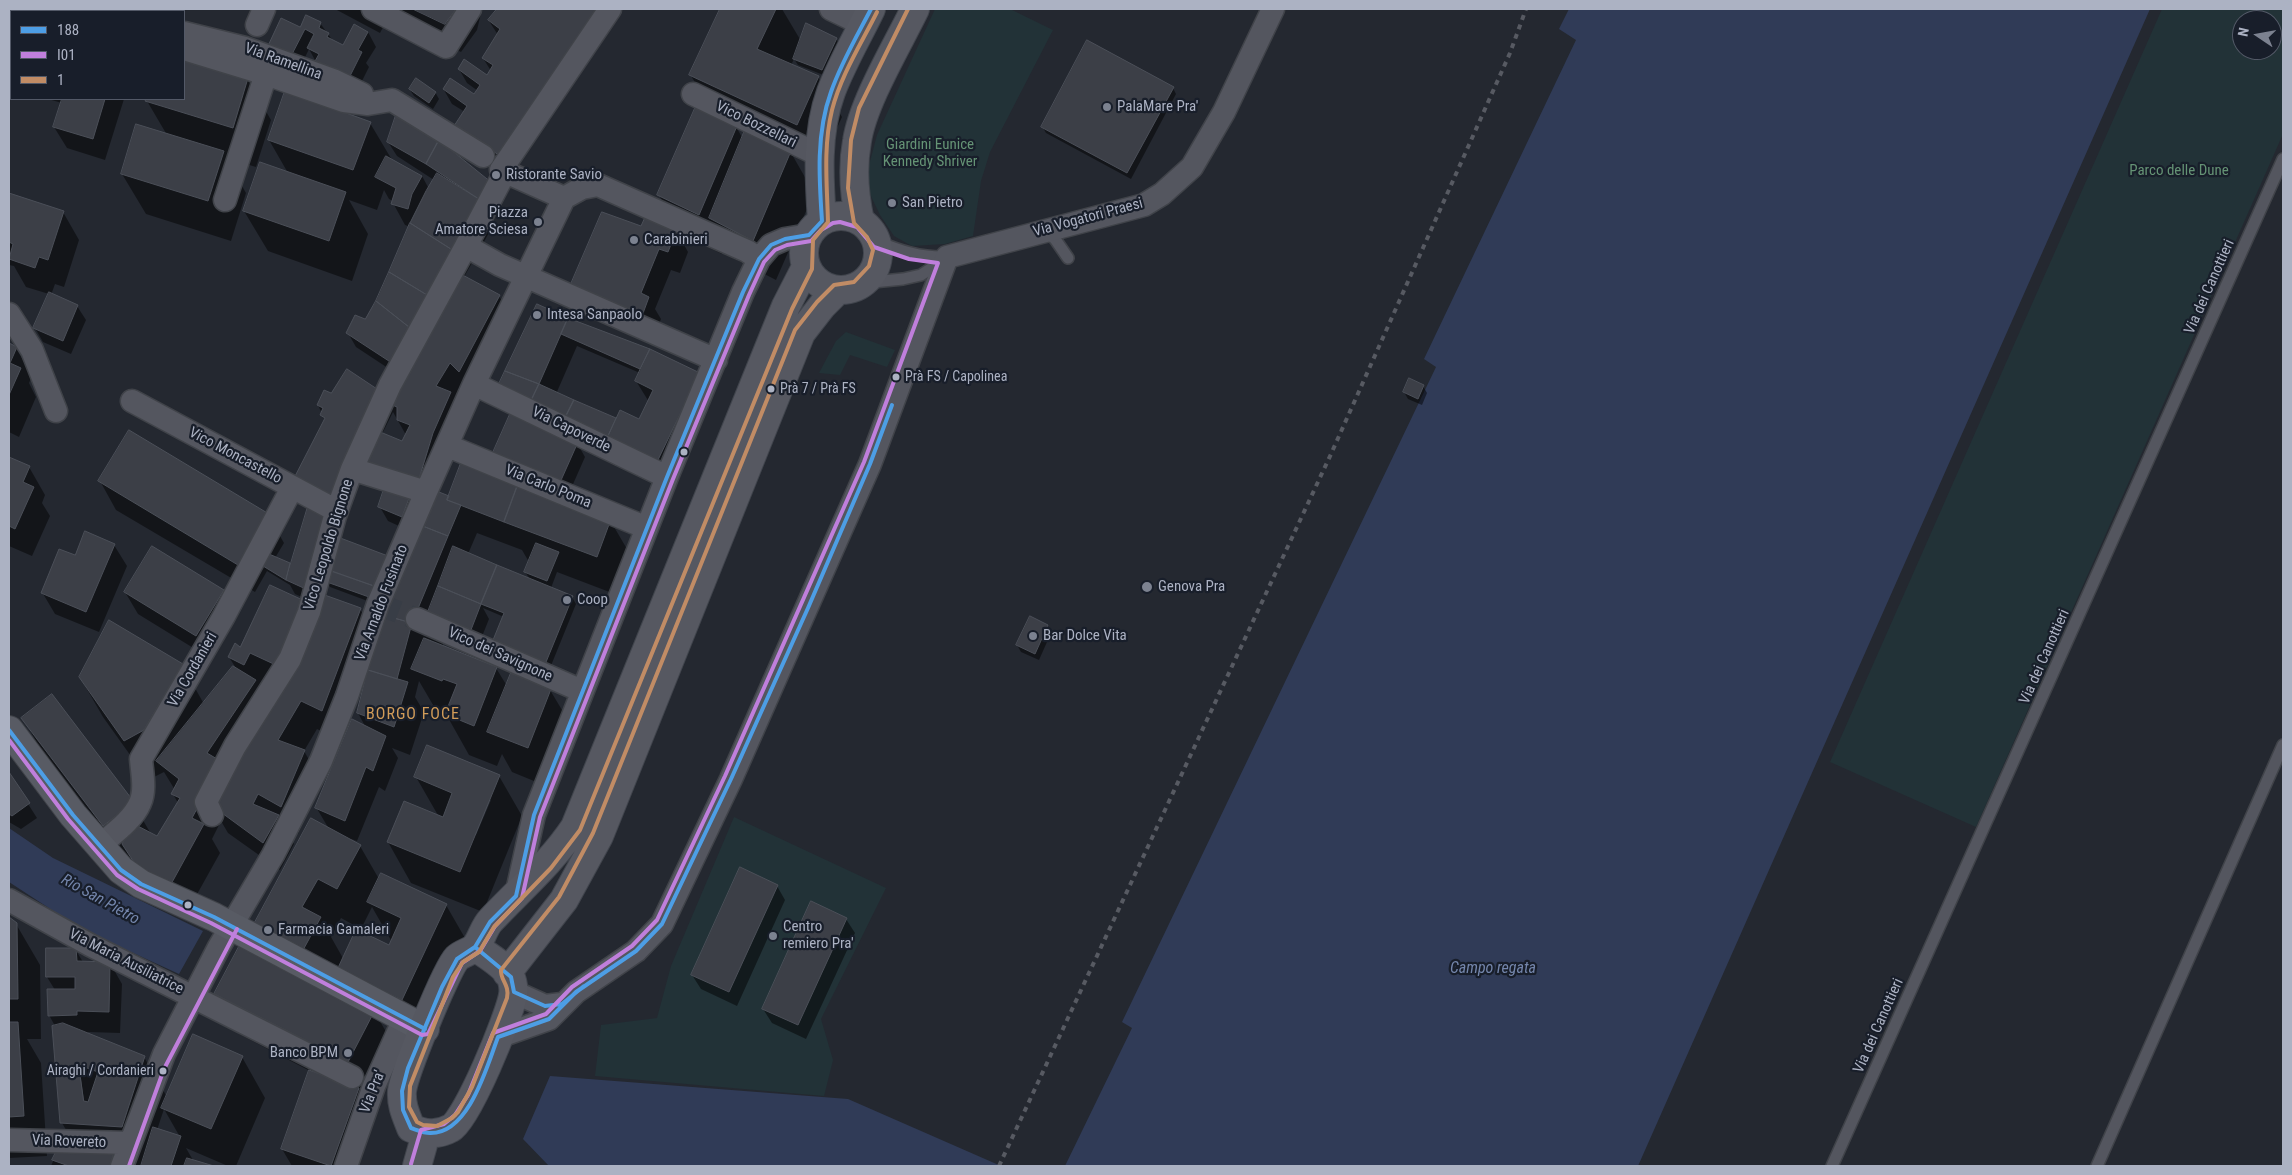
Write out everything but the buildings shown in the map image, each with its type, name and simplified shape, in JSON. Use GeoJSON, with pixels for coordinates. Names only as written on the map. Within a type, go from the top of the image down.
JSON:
{"type":"FeatureCollection","features":[{"type":"Feature","properties":{"kind":"main road"},"geometry":{"type":"LineString","coordinates":[[867,17],[831,91],[824,116],[819,155],[817,225],[804,247],[806,267],[786,306],[574,827],[560,849],[490,922],[475,947],[457,958],[442,987],[414,1024],[408,1068],[402,1091],[403,1110],[411,1128],[426,1134],[451,1128],[464,1115],[510,1009],[511,983],[564,900],[599,836],[798,340],[822,306],[875,269],[878,250],[868,231],[854,187],[857,141],[865,111],[915,9]]}},
{"type":"Feature","properties":{"kind":"main road"},"geometry":{"type":"LineString","coordinates":[[817,225],[841,216],[868,231]]}},
{"type":"Feature","properties":{"kind":"main road"},"geometry":{"type":"LineString","coordinates":[[806,267],[819,283],[851,287]]}},
{"type":"Feature","properties":{"kind":"main road"},"geometry":{"type":"LineString","coordinates":[[475,947],[511,983]]}},
{"type":"Feature","properties":{"kind":"main road"},"geometry":{"type":"LineString","coordinates":[[417,1166],[426,1134]]}},
{"type":"Feature","properties":{"kind":"street"},"geometry":{"type":"LineString","coordinates":[[373,9],[446,47],[470,9]]}},
{"type":"Feature","properties":{"kind":"street"},"geometry":{"type":"LineString","coordinates":[[610,9],[503,171],[466,246],[535,280],[716,360]]}},
{"type":"Feature","properties":{"kind":"street"},"geometry":{"type":"LineString","coordinates":[[831,9],[867,17]]}},
{"type":"Feature","properties":{"kind":"street","name":"Via Vogatori Praesi"},"geometry":{"type":"LineString","coordinates":[[947,257],[1144,205],[1162,194],[1192,167],[1224,112],[1273,9]]}},
{"type":"Feature","properties":{"kind":"street","name":"Via Ramellina"},"geometry":{"type":"LineString","coordinates":[[185,33],[245,48],[334,80],[377,102]]}},
{"type":"Feature","properties":{"kind":"street","name":"Via Ramellina"},"geometry":{"type":"LineString","coordinates":[[185,49],[266,74],[344,101],[368,104],[392,100],[483,156]]}},
{"type":"Feature","properties":{"kind":"street","name":"Via Ramellina"},"geometry":{"type":"LineString","coordinates":[[225,200],[266,74]]}},
{"type":"Feature","properties":{"kind":"street","name":"Vico Bozzellari"},"geometry":{"type":"LineString","coordinates":[[693,94],[819,155]]}},
{"type":"Feature","properties":{"kind":"street"},"geometry":{"type":"LineString","coordinates":[[503,171],[564,198]]}},
{"type":"Feature","properties":{"kind":"street"},"geometry":{"type":"LineString","coordinates":[[535,280],[564,198],[582,188],[598,185],[747,251],[759,259]]}},
{"type":"Feature","properties":{"kind":"street"},"geometry":{"type":"LineString","coordinates":[[516,896],[534,814],[743,292],[759,259],[771,245],[786,238],[809,235],[817,225]]}},
{"type":"Feature","properties":{"kind":"street","name":"Vico Leopoldo Bignone"},"geometry":{"type":"LineString","coordinates":[[212,815],[206,802],[235,746],[293,651],[309,612],[337,511],[352,469],[390,385],[466,246]]}},
{"type":"Feature","properties":{"kind":"street"},"geometry":{"type":"LineString","coordinates":[[498,1037],[549,1019],[578,990],[636,951],[662,924],[731,779],[870,464],[947,257]]}},
{"type":"Feature","properties":{"kind":"street","name":"Via Arnaldo Fusinato"},"geometry":{"type":"LineString","coordinates":[[122,1166],[158,1066],[231,926],[273,855],[321,761],[347,696],[378,604],[474,384],[535,280]]}},
{"type":"Feature","properties":{"kind":"street"},"geometry":{"type":"LineString","coordinates":[[9,314],[32,350],[56,411]]}},
{"type":"Feature","properties":{"kind":"street","name":"Via Capoverde"},"geometry":{"type":"LineString","coordinates":[[474,384],[668,477]]}},
{"type":"Feature","properties":{"kind":"street","name":"Vico Moncastello"},"geometry":{"type":"LineString","coordinates":[[132,402],[337,511]]}},
{"type":"Feature","properties":{"kind":"street","name":"Via Carlo Poma"},"geometry":{"type":"LineString","coordinates":[[448,446],[647,528]]}},
{"type":"Feature","properties":{"kind":"street"},"geometry":{"type":"LineString","coordinates":[[352,469],[426,492]]}},
{"type":"Feature","properties":{"kind":"street","name":"Via Cordanieri"},"geometry":{"type":"LineString","coordinates":[[99,846],[126,822],[140,803],[143,786],[141,759],[224,616],[292,488]]}},
{"type":"Feature","properties":{"kind":"street","name":"Vico dei Savignone"},"geometry":{"type":"LineString","coordinates":[[417,619],[582,691]]}},
{"type":"Feature","properties":{"kind":"street"},"geometry":{"type":"LineString","coordinates":[[9,730],[99,846],[121,870],[141,884],[231,926],[414,1024]]}},
{"type":"Feature","properties":{"kind":"street","name":"Via Maria Ausiliatrice"},"geometry":{"type":"LineString","coordinates":[[9,900],[90,946],[194,996],[352,1077]]}},
{"type":"Feature","properties":{"kind":"street"},"geometry":{"type":"LineString","coordinates":[[511,983],[545,1006],[562,1004]]}},
{"type":"Feature","properties":{"kind":"street","name":"Via Pra'"},"geometry":{"type":"LineString","coordinates":[[346,1166],[372,1091],[414,1024]]}},
{"type":"Feature","properties":{"kind":"street","name":"Via Rovereto"},"geometry":{"type":"LineString","coordinates":[[9,1140],[130,1143]]}},
{"type":"Feature","properties":{"kind":"lane","name":"Via dei Canottieri"},"geometry":{"type":"LineString","coordinates":[[1832,1166],[2283,159]]}},
{"type":"Feature","properties":{"kind":"lane"},"geometry":{"type":"LineString","coordinates":[[1044,230],[1055,239],[1068,258]]}},
{"type":"Feature","properties":{"kind":"lane"},"geometry":{"type":"LineString","coordinates":[[868,231],[906,253],[929,258],[947,257]]}},
{"type":"Feature","properties":{"kind":"lane"},"geometry":{"type":"LineString","coordinates":[[851,287],[921,276],[947,257]]}},
{"type":"Feature","properties":{"kind":"lane"},"geometry":{"type":"LineString","coordinates":[[2097,1166],[2283,745]]}},
{"type":"Feature","properties":{"kind":"green space","name":"Giardini Eunice Kennedy Shriver"},"geometry":{"type":"Polygon","coordinates":[[[935,9],[1010,9],[1053,30],[990,152],[981,181],[973,236],[945,244],[912,246],[894,236],[880,215],[869,192],[868,169],[877,135],[935,9]]]}},
{"type":"Feature","properties":{"kind":"green space","name":"Parco delle Dune"},"geometry":{"type":"Polygon","coordinates":[[[2162,9],[2283,9],[2283,134],[1976,827],[1830,762],[2162,9]]]}},
{"type":"Feature","properties":{"kind":"green space"},"geometry":{"type":"Polygon","coordinates":[[[846,332],[895,350],[887,367],[850,355],[840,375],[819,373],[836,341],[846,332]]]}},
{"type":"Feature","properties":{"kind":"green space","name":"Centro remiero Pra'"},"geometry":{"type":"Polygon","coordinates":[[[734,817],[886,888],[821,1019],[833,1060],[824,1096],[595,1076],[601,1025],[657,1018],[671,966],[734,817]]]}},
{"type":"Feature","properties":{"kind":"water","name":"Campo regata"},"geometry":{"type":"Polygon","coordinates":[[[1569,9],[2150,9],[1638,1166],[1065,1166],[1132,1028],[1122,1022],[1436,367],[1424,359],[1576,40],[1559,29],[1569,9]]]}},
{"type":"Feature","properties":{"kind":"water","name":"Rio San Pietro"},"geometry":{"type":"Polygon","coordinates":[[[9,828],[53,858],[203,931],[179,974],[81,929],[9,882],[9,828]]]}},
{"type":"Feature","properties":{"kind":"water"},"geometry":{"type":"Polygon","coordinates":[[[550,1076],[848,1099],[1001,1166],[549,1166],[523,1139],[550,1076]]]}},
{"type":"Feature","properties":{"kind":"tunnel"},"geometry":{"type":"LineString","coordinates":[[378,604],[417,619]]}},
{"type":"Feature","properties":{"kind":"railway"},"geometry":{"type":"LineString","coordinates":[[999,1166],[1331,454],[1510,53],[1526,9]]}},
{"type":"Feature","properties":{"kind":"transit line","name":"188"},"geometry":{"type":"LineString","coordinates":[[871,9],[839,71],[826,108],[820,156],[822,221],[809,235],[785,239],[771,245],[759,259],[743,292],[667,477],[534,815],[516,896],[490,922],[475,947],[457,959],[442,987],[408,1068],[402,1091],[403,1110],[411,1128],[430,1133],[444,1130],[456,1122],[466,1111],[482,1080],[498,1037],[549,1019],[576,992],[636,951],[662,924],[731,779],[808,608],[870,464],[892,405]]}},
{"type":"Feature","properties":{"kind":"transit line","name":"1"},"geometry":{"type":"LineString","coordinates":[[877,12],[846,72],[832,110],[827,138],[828,222],[813,240],[812,269],[792,309],[580,830],[551,868],[494,927],[479,952],[463,962],[453,977],[410,1086],[409,1107],[417,1122],[423,1125],[437,1126],[452,1118],[458,1112],[472,1087],[507,998],[508,993],[501,970],[559,897],[593,833],[795,330],[817,302],[834,285],[854,282],[869,266],[873,250],[867,237],[854,223],[848,188],[851,140],[859,108],[908,9]]}},
{"type":"Feature","properties":{"kind":"transit line","name":"I01"},"geometry":{"type":"LineString","coordinates":[[9,740],[68,819],[117,875],[138,889],[211,923],[422,1035],[428,1034],[462,963],[480,951],[495,926],[522,898],[540,817],[673,479],[764,262],[775,250],[787,245],[811,241],[821,230],[833,223],[840,222],[857,227],[874,247],[909,259],[938,263],[864,462],[725,776],[657,920],[632,946],[572,987],[546,1014],[493,1033],[468,1095],[455,1115],[444,1124],[421,1130],[411,1164]]}},
{"type":"Feature","properties":{"kind":"transit line","name":"188"},"geometry":{"type":"LineString","coordinates":[[9,730],[73,815],[121,870],[141,884],[214,917],[425,1029]]}},
{"type":"Feature","properties":{"kind":"transit line","name":"I01"},"geometry":{"type":"LineString","coordinates":[[129,1166],[164,1069],[237,929]]}},
{"type":"Feature","properties":{"kind":"transit line","name":"188"},"geometry":{"type":"LineString","coordinates":[[475,947],[511,977],[514,992],[545,1006],[562,1004],[584,986]]}},
{"type":"Feature","properties":{"kind":"place","name":"PalaMare Pra'"},"geometry":{"type":"Point","coordinates":[1107,107]}},
{"type":"Feature","properties":{"kind":"place","name":"Ristorante Savio"},"geometry":{"type":"Point","coordinates":[496,175]}},
{"type":"Feature","properties":{"kind":"place","name":"San Pietro"},"geometry":{"type":"Point","coordinates":[892,203]}},
{"type":"Feature","properties":{"kind":"place","name":"Piazza Amatore Sciesa"},"geometry":{"type":"Point","coordinates":[538,222]}},
{"type":"Feature","properties":{"kind":"place","name":"Carabinieri"},"geometry":{"type":"Point","coordinates":[634,240]}},
{"type":"Feature","properties":{"kind":"place","name":"Intesa Sanpaolo"},"geometry":{"type":"Point","coordinates":[537,315]}},
{"type":"Feature","properties":{"kind":"place","name":"Prà FS / Capolinea"},"geometry":{"type":"Point","coordinates":[896,377]}},
{"type":"Feature","properties":{"kind":"place","name":"Prà 7 / Prà FS"},"geometry":{"type":"Point","coordinates":[771,389]}},
{"type":"Feature","properties":{"kind":"place","name":"Genova Pra"},"geometry":{"type":"Point","coordinates":[1147,587]}},
{"type":"Feature","properties":{"kind":"place","name":"Coop"},"geometry":{"type":"Point","coordinates":[567,600]}},
{"type":"Feature","properties":{"kind":"place","name":"Bar Dolce Vita"},"geometry":{"type":"Point","coordinates":[1033,636]}},
{"type":"Feature","properties":{"kind":"place","name":"Farmacia Gamaleri"},"geometry":{"type":"Point","coordinates":[268,930]}},
{"type":"Feature","properties":{"kind":"place","name":"Centro remiero Pra'"},"geometry":{"type":"Point","coordinates":[773,936]}},
{"type":"Feature","properties":{"kind":"place","name":"Banco BPM"},"geometry":{"type":"Point","coordinates":[348,1053]}},
{"type":"Feature","properties":{"kind":"place","name":"Airaghi / Cordanieri"},"geometry":{"type":"Point","coordinates":[163,1071]}},
{"type":"Feature","properties":{"kind":"district","name":"BORGO FOCE"},"geometry":{"type":"Point","coordinates":[413,715]}}]}
